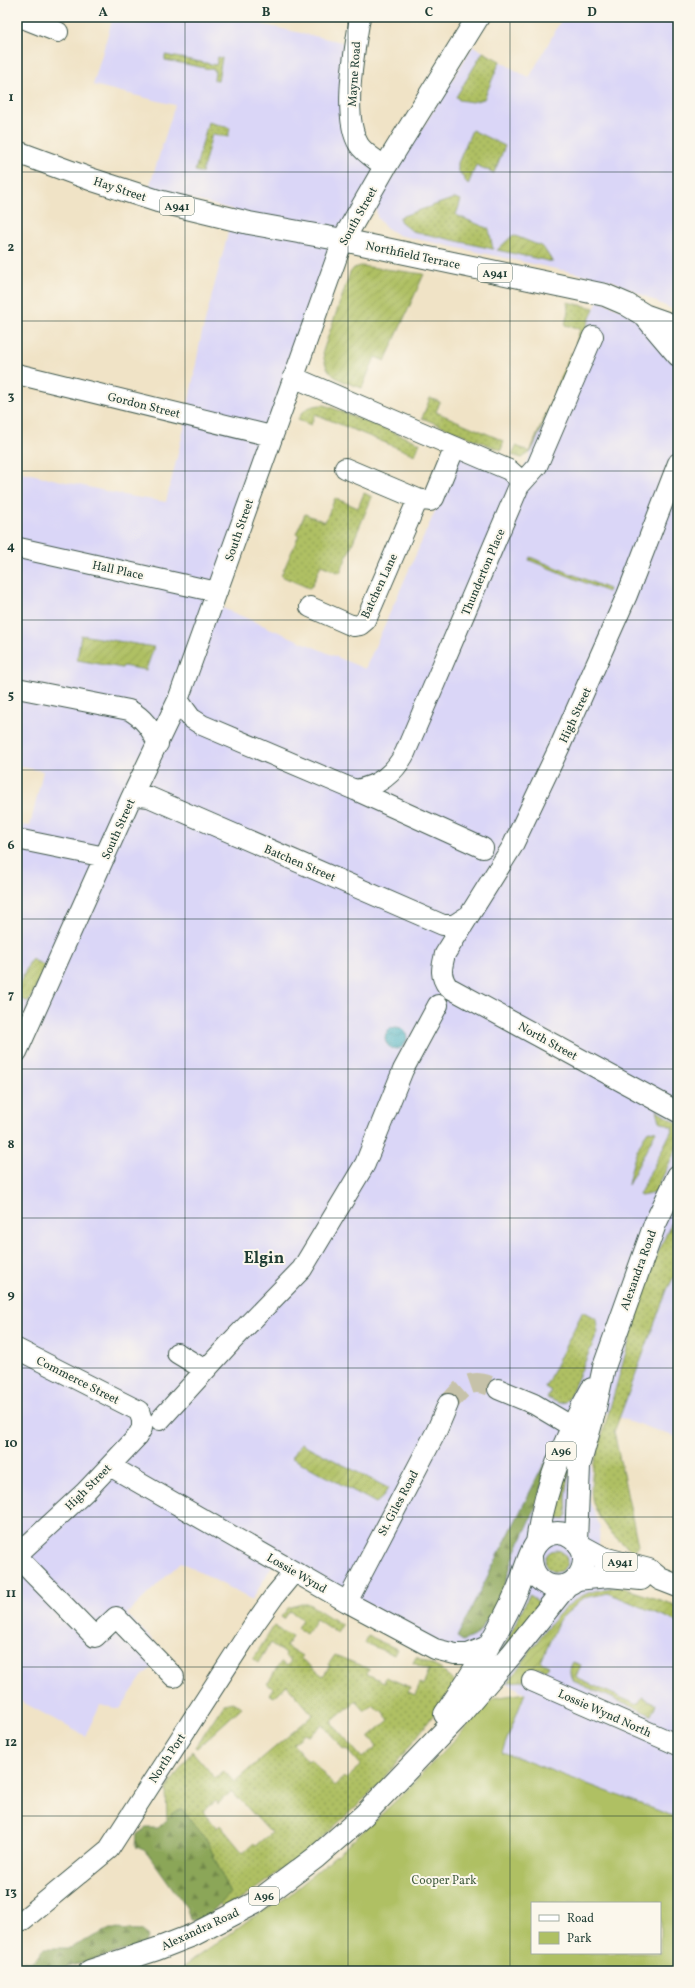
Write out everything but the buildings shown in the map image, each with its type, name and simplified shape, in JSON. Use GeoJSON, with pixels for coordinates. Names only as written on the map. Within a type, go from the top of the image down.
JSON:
{"type":"FeatureCollection","features":[{"type":"Feature","properties":{"kind":"main road","name":"South Street"},"geometry":{"type":"LineString","coordinates":[[343,240],[385,167],[478,17]]}},
{"type":"Feature","properties":{"kind":"main road","name":"Hay Street"},"geometry":{"type":"LineString","coordinates":[[17,152],[93,180],[158,201],[249,223],[343,240]]}},
{"type":"Feature","properties":{"kind":"main road","name":"Northfield Terrace"},"geometry":{"type":"LineString","coordinates":[[343,240],[605,295],[626,304],[644,315],[678,327]]}},
{"type":"Feature","properties":{"kind":"main road","name":"Northfield Terrace"},"geometry":{"type":"LineString","coordinates":[[644,315],[678,355]]}},
{"type":"Feature","properties":{"kind":"main road","name":"Alexandra Road"},"geometry":{"type":"LineString","coordinates":[[578,1543],[579,1466],[594,1413],[604,1367],[655,1224],[678,1176]]}},
{"type":"Feature","properties":{"kind":"main road","name":"Alexandra Road"},"geometry":{"type":"LineString","coordinates":[[534,1550],[540,1517],[555,1466],[571,1426],[604,1367]]}},
{"type":"Feature","properties":{"kind":"main road"},"geometry":{"type":"LineString","coordinates":[[534,1550],[543,1537],[552,1534],[560,1533],[569,1536],[578,1543]]}},
{"type":"Feature","properties":{"kind":"main road","name":"A96"},"geometry":{"type":"LineString","coordinates":[[405,1770],[456,1719],[581,1572],[584,1564],[584,1556],[578,1543]]}},
{"type":"Feature","properties":{"kind":"main road","name":"A941"},"geometry":{"type":"LineString","coordinates":[[578,1543],[603,1558],[649,1570],[669,1583]]}},
{"type":"Feature","properties":{"kind":"main road","name":"A96"},"geometry":{"type":"LineString","coordinates":[[534,1550],[533,1572],[544,1583],[551,1586],[571,1582]]}},
{"type":"Feature","properties":{"kind":"main road","name":"A96"},"geometry":{"type":"LineString","coordinates":[[405,1770],[446,1713],[490,1645],[518,1590],[534,1550]]}},
{"type":"Feature","properties":{"kind":"main road","name":"A941"},"geometry":{"type":"LineString","coordinates":[[571,1582],[610,1576],[669,1583]]}},
{"type":"Feature","properties":{"kind":"main road","name":"Alexandra Road"},"geometry":{"type":"LineString","coordinates":[[90,1971],[157,1949],[193,1935],[255,1903],[315,1858],[364,1815],[405,1770]]}},
{"type":"Feature","properties":{"kind":"street"},"geometry":{"type":"LineString","coordinates":[[20,17],[58,32]]}},
{"type":"Feature","properties":{"kind":"street","name":"Mayne Road"},"geometry":{"type":"LineString","coordinates":[[360,17],[352,68],[351,115],[359,144],[385,167]]}},
{"type":"Feature","properties":{"kind":"street","name":"South Street"},"geometry":{"type":"LineString","coordinates":[[17,1052],[131,798],[178,700],[271,436],[343,240]]}},
{"type":"Feature","properties":{"kind":"street","name":"Thunderton Place"},"geometry":{"type":"LineString","coordinates":[[355,790],[372,786],[390,775],[405,753],[519,486],[537,466],[593,336]]}},
{"type":"Feature","properties":{"kind":"street","name":"Gordon Street"},"geometry":{"type":"LineString","coordinates":[[17,374],[271,436]]}},
{"type":"Feature","properties":{"kind":"street"},"geometry":{"type":"LineString","coordinates":[[293,377],[512,472],[518,478],[519,486]]}},
{"type":"Feature","properties":{"kind":"street"},"geometry":{"type":"LineString","coordinates":[[345,468],[418,499],[430,501],[434,498],[455,447]]}},
{"type":"Feature","properties":{"kind":"street","name":"High Street"},"geometry":{"type":"LineString","coordinates":[[445,954],[512,847],[568,731],[627,595],[678,463]]}},
{"type":"Feature","properties":{"kind":"street","name":"Batchen Lane"},"geometry":{"type":"LineString","coordinates":[[310,607],[353,626],[366,620],[418,499]]}},
{"type":"Feature","properties":{"kind":"street","name":"Hall Place"},"geometry":{"type":"LineString","coordinates":[[19,548],[217,592]]}},
{"type":"Feature","properties":{"kind":"street"},"geometry":{"type":"LineString","coordinates":[[17,688],[129,710],[145,722],[158,744]]}},
{"type":"Feature","properties":{"kind":"street"},"geometry":{"type":"LineString","coordinates":[[178,700],[191,718],[202,725],[355,790],[483,848]]}},
{"type":"Feature","properties":{"kind":"street","name":"Batchen Street"},"geometry":{"type":"LineString","coordinates":[[131,798],[140,796],[149,798],[443,925],[454,925],[468,916]]}},
{"type":"Feature","properties":{"kind":"street"},"geometry":{"type":"LineString","coordinates":[[17,839],[105,857]]}},
{"type":"Feature","properties":{"kind":"street","name":"North Street"},"geometry":{"type":"LineString","coordinates":[[445,954],[441,971],[442,977],[448,987],[678,1112]]}},
{"type":"Feature","properties":{"kind":"street"},"geometry":{"type":"LineString","coordinates":[[160,1420],[279,1291],[302,1270],[364,1164],[403,1070],[438,1005]]}},
{"type":"Feature","properties":{"kind":"street","name":"Commerce Street"},"geometry":{"type":"LineString","coordinates":[[17,1349],[139,1411]]}},
{"type":"Feature","properties":{"kind":"street"},"geometry":{"type":"LineString","coordinates":[[177,1353],[205,1370]]}},
{"type":"Feature","properties":{"kind":"street"},"geometry":{"type":"LineString","coordinates":[[498,1389],[534,1404],[571,1426]]}},
{"type":"Feature","properties":{"kind":"street","name":"St. Giles Road"},"geometry":{"type":"LineString","coordinates":[[346,1602],[438,1430],[448,1404]]}},
{"type":"Feature","properties":{"kind":"street","name":"High Street"},"geometry":{"type":"LineString","coordinates":[[17,1556],[110,1466],[140,1433],[142,1420],[139,1411]]}},
{"type":"Feature","properties":{"kind":"street","name":"Lossie Wynd"},"geometry":{"type":"LineString","coordinates":[[110,1466],[346,1602],[435,1649],[455,1654],[468,1654],[490,1645]]}},
{"type":"Feature","properties":{"kind":"street"},"geometry":{"type":"LineString","coordinates":[[17,1556],[94,1637],[116,1616],[174,1677]]}},
{"type":"Feature","properties":{"kind":"street","name":"North Port"},"geometry":{"type":"LineString","coordinates":[[17,1922],[23,1920],[109,1849],[253,1626],[275,1594],[294,1572]]}},
{"type":"Feature","properties":{"kind":"street","name":"Lossie Wynd North"},"geometry":{"type":"LineString","coordinates":[[532,1681],[678,1745]]}},
{"type":"Feature","properties":{"kind":"shaded area"},"geometry":{"type":"Polygon","coordinates":[[[113,17],[240,17],[264,25],[342,42],[351,52],[346,88],[378,168],[213,604],[365,669],[460,455],[518,481],[580,344],[598,300],[634,315],[678,362],[678,1433],[676,1437],[603,1412],[591,1464],[589,1499],[600,1527],[598,1557],[617,1586],[678,1606],[678,1818],[502,1752],[525,1693],[279,1554],[252,1600],[181,1562],[127,1614],[173,1661],[166,1669],[155,1665],[143,1675],[120,1709],[100,1705],[85,1736],[17,1699],[17,849],[23,825],[30,826],[43,771],[17,766],[17,471],[128,496],[166,502],[184,429],[201,337],[234,210],[149,188],[175,105],[93,85],[113,17]]]}},
{"type":"Feature","properties":{"kind":"shaded area"},"geometry":{"type":"Polygon","coordinates":[[[563,17],[678,17],[678,312],[613,281],[398,235],[384,226],[377,217],[376,204],[473,46],[529,78],[563,17]]]}},
{"type":"Feature","properties":{"kind":"green space"},"geometry":{"type":"Polygon","coordinates":[[[483,52],[500,61],[484,99],[472,102],[459,100],[456,97],[483,52]]]}},
{"type":"Feature","properties":{"kind":"green space"},"geometry":{"type":"Polygon","coordinates":[[[165,55],[216,65],[218,57],[222,58],[218,80],[214,80],[215,70],[165,60],[165,55]]]}},
{"type":"Feature","properties":{"kind":"green space"},"geometry":{"type":"Polygon","coordinates":[[[208,122],[230,128],[228,137],[212,134],[202,173],[195,171],[208,122]]]}},
{"type":"Feature","properties":{"kind":"green space"},"geometry":{"type":"Polygon","coordinates":[[[472,130],[505,146],[494,173],[476,165],[468,185],[458,170],[458,163],[472,130]]]}},
{"type":"Feature","properties":{"kind":"green space"},"geometry":{"type":"Polygon","coordinates":[[[455,198],[461,200],[456,215],[489,229],[493,249],[412,231],[400,221],[400,217],[455,198]]]}},
{"type":"Feature","properties":{"kind":"green space"},"geometry":{"type":"Polygon","coordinates":[[[513,235],[543,247],[553,262],[497,250],[513,235]]]}},
{"type":"Feature","properties":{"kind":"green space"},"geometry":{"type":"Polygon","coordinates":[[[361,266],[424,274],[385,361],[375,357],[362,388],[335,377],[327,367],[324,360],[323,351],[350,273],[354,268],[361,266]]]}},
{"type":"Feature","properties":{"kind":"green space"},"geometry":{"type":"Polygon","coordinates":[[[567,302],[594,308],[580,344],[576,343],[580,329],[565,325],[568,311],[567,302]]]}},
{"type":"Feature","properties":{"kind":"green space"},"geometry":{"type":"Polygon","coordinates":[[[571,353],[574,355],[531,452],[522,458],[512,455],[516,446],[530,452],[571,353]]]}},
{"type":"Feature","properties":{"kind":"green space"},"geometry":{"type":"Polygon","coordinates":[[[430,398],[440,402],[436,412],[504,441],[501,450],[422,418],[430,398]]]}},
{"type":"Feature","properties":{"kind":"green space"},"geometry":{"type":"Polygon","coordinates":[[[325,405],[420,443],[415,455],[315,414],[311,425],[298,420],[303,412],[309,408],[325,405]]]}},
{"type":"Feature","properties":{"kind":"green space"},"geometry":{"type":"Polygon","coordinates":[[[364,493],[372,497],[340,573],[321,565],[312,586],[309,588],[281,576],[299,535],[296,534],[305,514],[325,522],[335,498],[358,508],[364,493]]]}},
{"type":"Feature","properties":{"kind":"green space"},"geometry":{"type":"Polygon","coordinates":[[[530,557],[609,589],[608,592],[529,560],[530,557]]]}},
{"type":"Feature","properties":{"kind":"green space"},"geometry":{"type":"Polygon","coordinates":[[[81,635],[154,647],[146,670],[123,666],[122,668],[77,660],[81,635]]]}},
{"type":"Feature","properties":{"kind":"green space"},"geometry":{"type":"Polygon","coordinates":[[[31,959],[46,966],[29,1002],[17,998],[17,989],[31,959]]]}},
{"type":"Feature","properties":{"kind":"green space"},"geometry":{"type":"Polygon","coordinates":[[[657,1110],[678,1123],[678,1145],[655,1193],[641,1196],[639,1195],[673,1128],[660,1121],[657,1110]]]}},
{"type":"Feature","properties":{"kind":"green space"},"geometry":{"type":"Polygon","coordinates":[[[649,1130],[656,1131],[628,1185],[638,1149],[649,1130]]]}},
{"type":"Feature","properties":{"kind":"green space"},"geometry":{"type":"Polygon","coordinates":[[[678,1209],[678,1269],[667,1290],[614,1432],[638,1545],[634,1551],[627,1547],[608,1529],[602,1522],[594,1506],[591,1494],[593,1467],[649,1272],[678,1209]]]}},
{"type":"Feature","properties":{"kind":"green space"},"geometry":{"type":"Polygon","coordinates":[[[583,1311],[596,1318],[598,1332],[569,1398],[565,1402],[559,1403],[547,1398],[551,1391],[545,1387],[583,1311]]]}},
{"type":"Feature","properties":{"kind":"green space"},"geometry":{"type":"Polygon","coordinates":[[[301,1443],[388,1488],[383,1497],[376,1503],[292,1458],[301,1443]]]}},
{"type":"Feature","properties":{"kind":"green space"},"geometry":{"type":"Polygon","coordinates":[[[549,1463],[536,1508],[515,1553],[500,1600],[478,1634],[463,1641],[457,1637],[544,1464],[549,1463]]]}},
{"type":"Feature","properties":{"kind":"green space"},"geometry":{"type":"Polygon","coordinates":[[[567,1466],[570,1468],[566,1497],[567,1515],[565,1519],[555,1519],[552,1513],[567,1466]]]}},
{"type":"Feature","properties":{"kind":"green space"},"geometry":{"type":"Polygon","coordinates":[[[556,1550],[564,1553],[567,1561],[564,1569],[556,1572],[548,1569],[545,1561],[548,1553],[556,1550]]]}},
{"type":"Feature","properties":{"kind":"green space"},"geometry":{"type":"Polygon","coordinates":[[[618,1586],[678,1606],[678,1622],[608,1593],[584,1598],[559,1620],[541,1662],[549,1666],[545,1670],[538,1668],[523,1681],[508,1682],[532,1647],[561,1612],[582,1596],[590,1592],[618,1586]]]}},
{"type":"Feature","properties":{"kind":"green space"},"geometry":{"type":"Polygon","coordinates":[[[529,1595],[540,1603],[502,1651],[529,1595]]]}},
{"type":"Feature","properties":{"kind":"green space"},"geometry":{"type":"Polygon","coordinates":[[[301,1604],[309,1604],[342,1625],[337,1633],[316,1619],[306,1634],[297,1628],[302,1619],[290,1611],[284,1619],[281,1617],[288,1608],[301,1604]]]}},
{"type":"Feature","properties":{"kind":"green space"},"geometry":{"type":"Polygon","coordinates":[[[274,1626],[292,1637],[286,1646],[302,1656],[300,1658],[323,1676],[335,1655],[369,1669],[367,1674],[384,1682],[386,1677],[410,1687],[408,1692],[415,1695],[420,1683],[423,1685],[429,1670],[413,1663],[416,1657],[441,1669],[455,1683],[429,1721],[381,1783],[309,1850],[243,1898],[222,1908],[221,1904],[146,1838],[167,1820],[166,1790],[192,1751],[215,1778],[224,1771],[234,1782],[313,1715],[287,1685],[274,1697],[269,1694],[273,1688],[267,1684],[281,1662],[287,1666],[291,1661],[285,1657],[286,1654],[270,1643],[258,1663],[253,1659],[274,1626]],[[356,1701],[331,1722],[362,1758],[377,1746],[369,1737],[389,1720],[381,1710],[379,1711],[373,1705],[365,1711],[356,1701]],[[323,1725],[309,1736],[305,1734],[293,1744],[308,1761],[311,1759],[334,1786],[344,1777],[346,1779],[361,1766],[346,1749],[344,1750],[323,1725]],[[232,1791],[218,1804],[215,1801],[203,1811],[217,1828],[220,1825],[243,1853],[254,1843],[256,1845],[271,1833],[232,1791]]]}},
{"type":"Feature","properties":{"kind":"green space"},"geometry":{"type":"Polygon","coordinates":[[[368,1636],[397,1649],[394,1655],[365,1643],[368,1636]]]}},
{"type":"Feature","properties":{"kind":"green space"},"geometry":{"type":"Polygon","coordinates":[[[573,1662],[581,1665],[576,1678],[638,1705],[642,1697],[656,1704],[651,1715],[573,1681],[570,1672],[573,1662]]]}},
{"type":"Feature","properties":{"kind":"green space","name":"Cooper Park"},"geometry":{"type":"Polygon","coordinates":[[[525,1693],[502,1752],[678,1818],[678,1971],[174,1971],[180,1969],[250,1919],[287,1897],[356,1838],[403,1794],[494,1698],[525,1693]]]}},
{"type":"Feature","properties":{"kind":"green space"},"geometry":{"type":"Polygon","coordinates":[[[232,1702],[242,1707],[197,1748],[195,1747],[224,1704],[232,1702]]]}},
{"type":"Feature","properties":{"kind":"green space"},"geometry":{"type":"Polygon","coordinates":[[[182,1809],[207,1840],[230,1894],[211,1913],[200,1920],[190,1920],[186,1907],[146,1851],[136,1847],[137,1834],[146,1828],[157,1828],[172,1814],[182,1809]]]}},
{"type":"Feature","properties":{"kind":"green space"},"geometry":{"type":"Polygon","coordinates":[[[110,1929],[141,1930],[149,1936],[143,1945],[55,1971],[17,1971],[17,1961],[33,1962],[43,1948],[70,1948],[110,1929]]]}},
{"type":"Feature","properties":{"kind":"water"},"geometry":{"type":"Polygon","coordinates":[[[396,1027],[404,1030],[407,1038],[404,1046],[396,1049],[388,1046],[385,1038],[388,1030],[396,1027]]]}},
{"type":"Feature","properties":{"kind":"tunnel"},"geometry":{"type":"LineString","coordinates":[[448,1404],[460,1391],[470,1384],[481,1383],[498,1389]]}},
{"type":"Feature","properties":{"kind":"district","name":"Elgin"},"geometry":{"type":"Point","coordinates":[264,1257]}}]}
